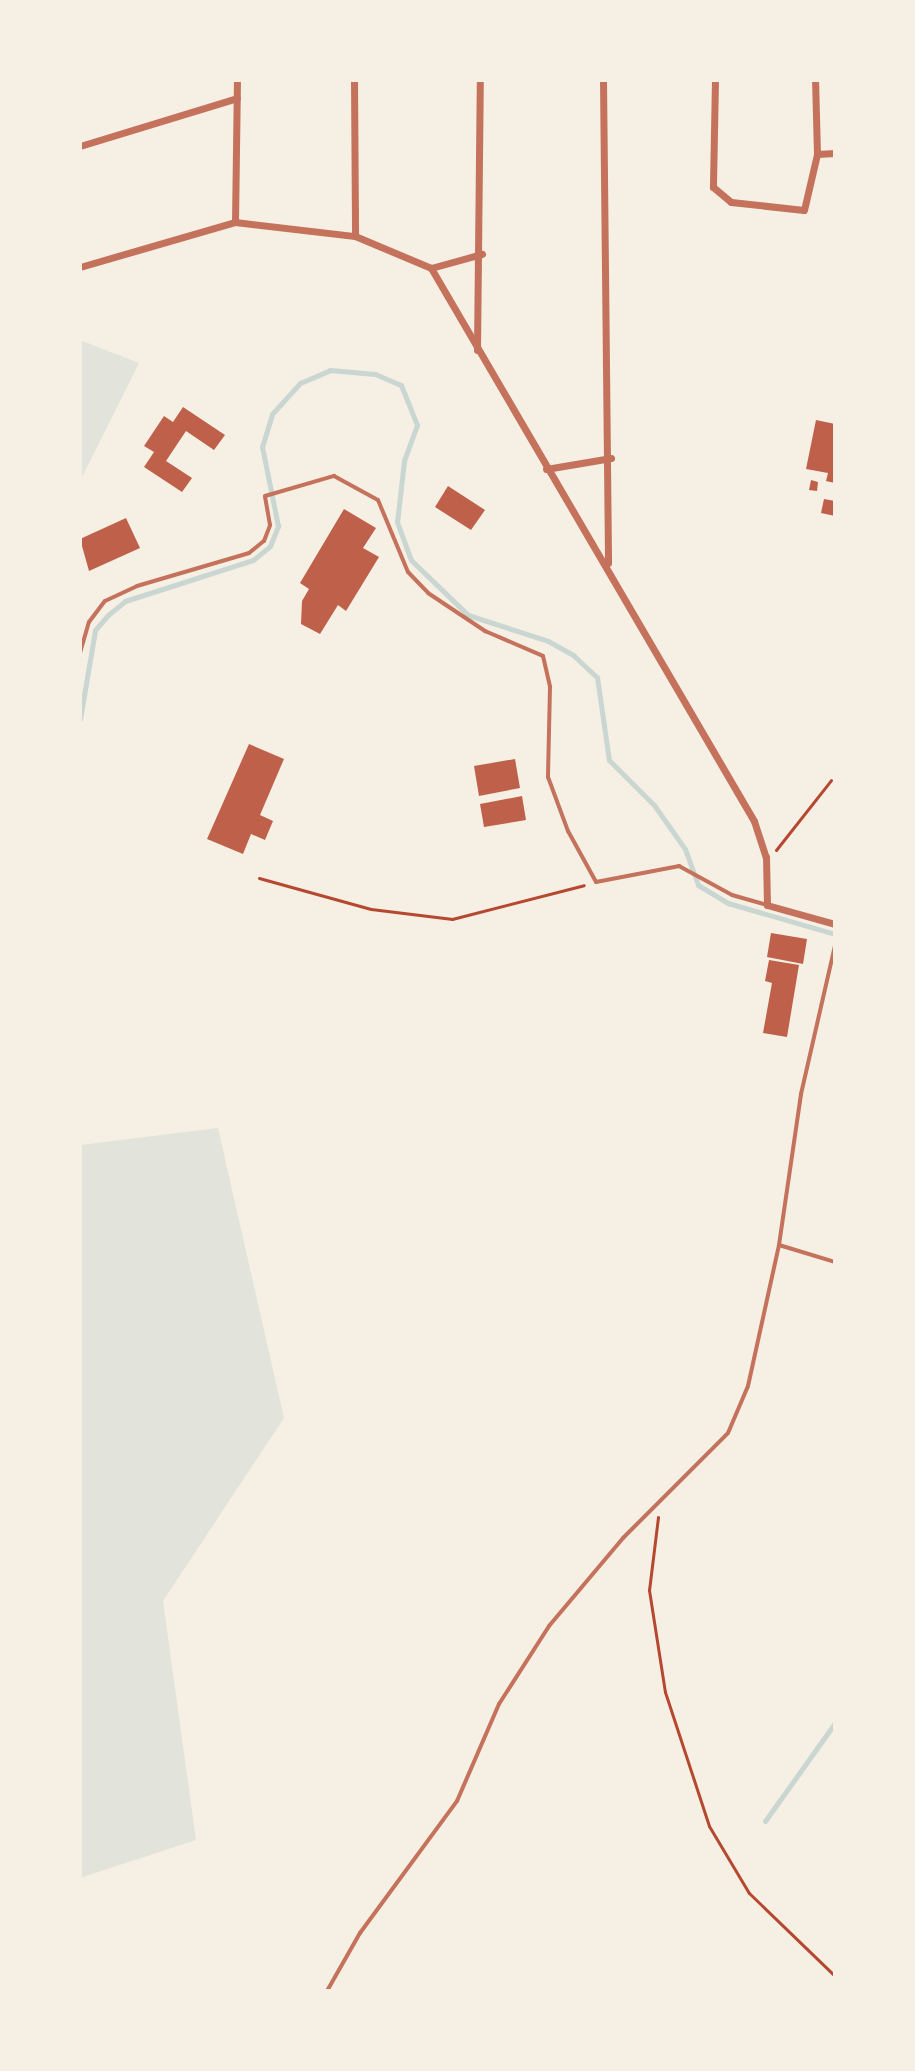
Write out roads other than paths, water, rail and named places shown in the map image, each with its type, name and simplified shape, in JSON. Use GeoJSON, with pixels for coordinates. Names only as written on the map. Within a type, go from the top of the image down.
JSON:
{"type":"FeatureCollection","features":[{"type":"Feature","properties":{"kind":"street"},"geometry":{"type":"LineString","coordinates":[[235,222],[237,80]]}},
{"type":"Feature","properties":{"kind":"street"},"geometry":{"type":"LineString","coordinates":[[354,80],[355,236]]}},
{"type":"Feature","properties":{"kind":"street"},"geometry":{"type":"LineString","coordinates":[[477,351],[482,254],[480,80]]}},
{"type":"Feature","properties":{"kind":"street"},"geometry":{"type":"LineString","coordinates":[[603,80],[611,458],[608,566]]}},
{"type":"Feature","properties":{"kind":"street"},"geometry":{"type":"LineString","coordinates":[[715,80],[713,187],[731,202],[804,210],[817,154],[815,80]]}},
{"type":"Feature","properties":{"kind":"street"},"geometry":{"type":"LineString","coordinates":[[80,146],[237,98]]}},
{"type":"Feature","properties":{"kind":"street"},"geometry":{"type":"LineString","coordinates":[[817,154],[835,153]]}},
{"type":"Feature","properties":{"kind":"street"},"geometry":{"type":"LineString","coordinates":[[80,267],[235,222],[355,236],[431,268],[546,469],[608,566],[754,821],[766,857],[767,905],[835,924]]}},
{"type":"Feature","properties":{"kind":"street"},"geometry":{"type":"LineString","coordinates":[[431,268],[482,254]]}},
{"type":"Feature","properties":{"kind":"street"},"geometry":{"type":"LineString","coordinates":[[546,469],[611,458]]}},
{"type":"Feature","properties":{"kind":"lane"},"geometry":{"type":"LineString","coordinates":[[80,653],[89,622],[105,601],[137,586],[249,553],[264,541],[270,525],[265,496],[334,476],[378,500],[408,572],[428,593],[485,631],[543,656],[550,687],[548,777],[568,831],[596,882],[679,866],[732,895],[767,905]]}},
{"type":"Feature","properties":{"kind":"lane"},"geometry":{"type":"LineString","coordinates":[[327,1991],[360,1933],[457,1801],[499,1704],[549,1626],[623,1538],[659,1506],[728,1433],[748,1386],[779,1245],[801,1094],[835,946]]}},
{"type":"Feature","properties":{"kind":"lane"},"geometry":{"type":"LineString","coordinates":[[779,1245],[835,1262]]}},
{"type":"Feature","properties":{"kind":"waterway"},"geometry":{"type":"LineString","coordinates":[[80,719],[95,630],[108,615],[125,601],[253,560],[270,546],[278,526],[262,447],[272,414],[300,383],[330,370],[375,374],[401,385],[417,425],[404,461],[397,522],[411,560],[468,615],[548,641],[573,655],[597,677],[609,760],[654,805],[685,849],[698,885],[728,903],[835,934]]}},
{"type":"Feature","properties":{"kind":"waterway"},"geometry":{"type":"LineString","coordinates":[[765,1821],[835,1723]]}}]}
